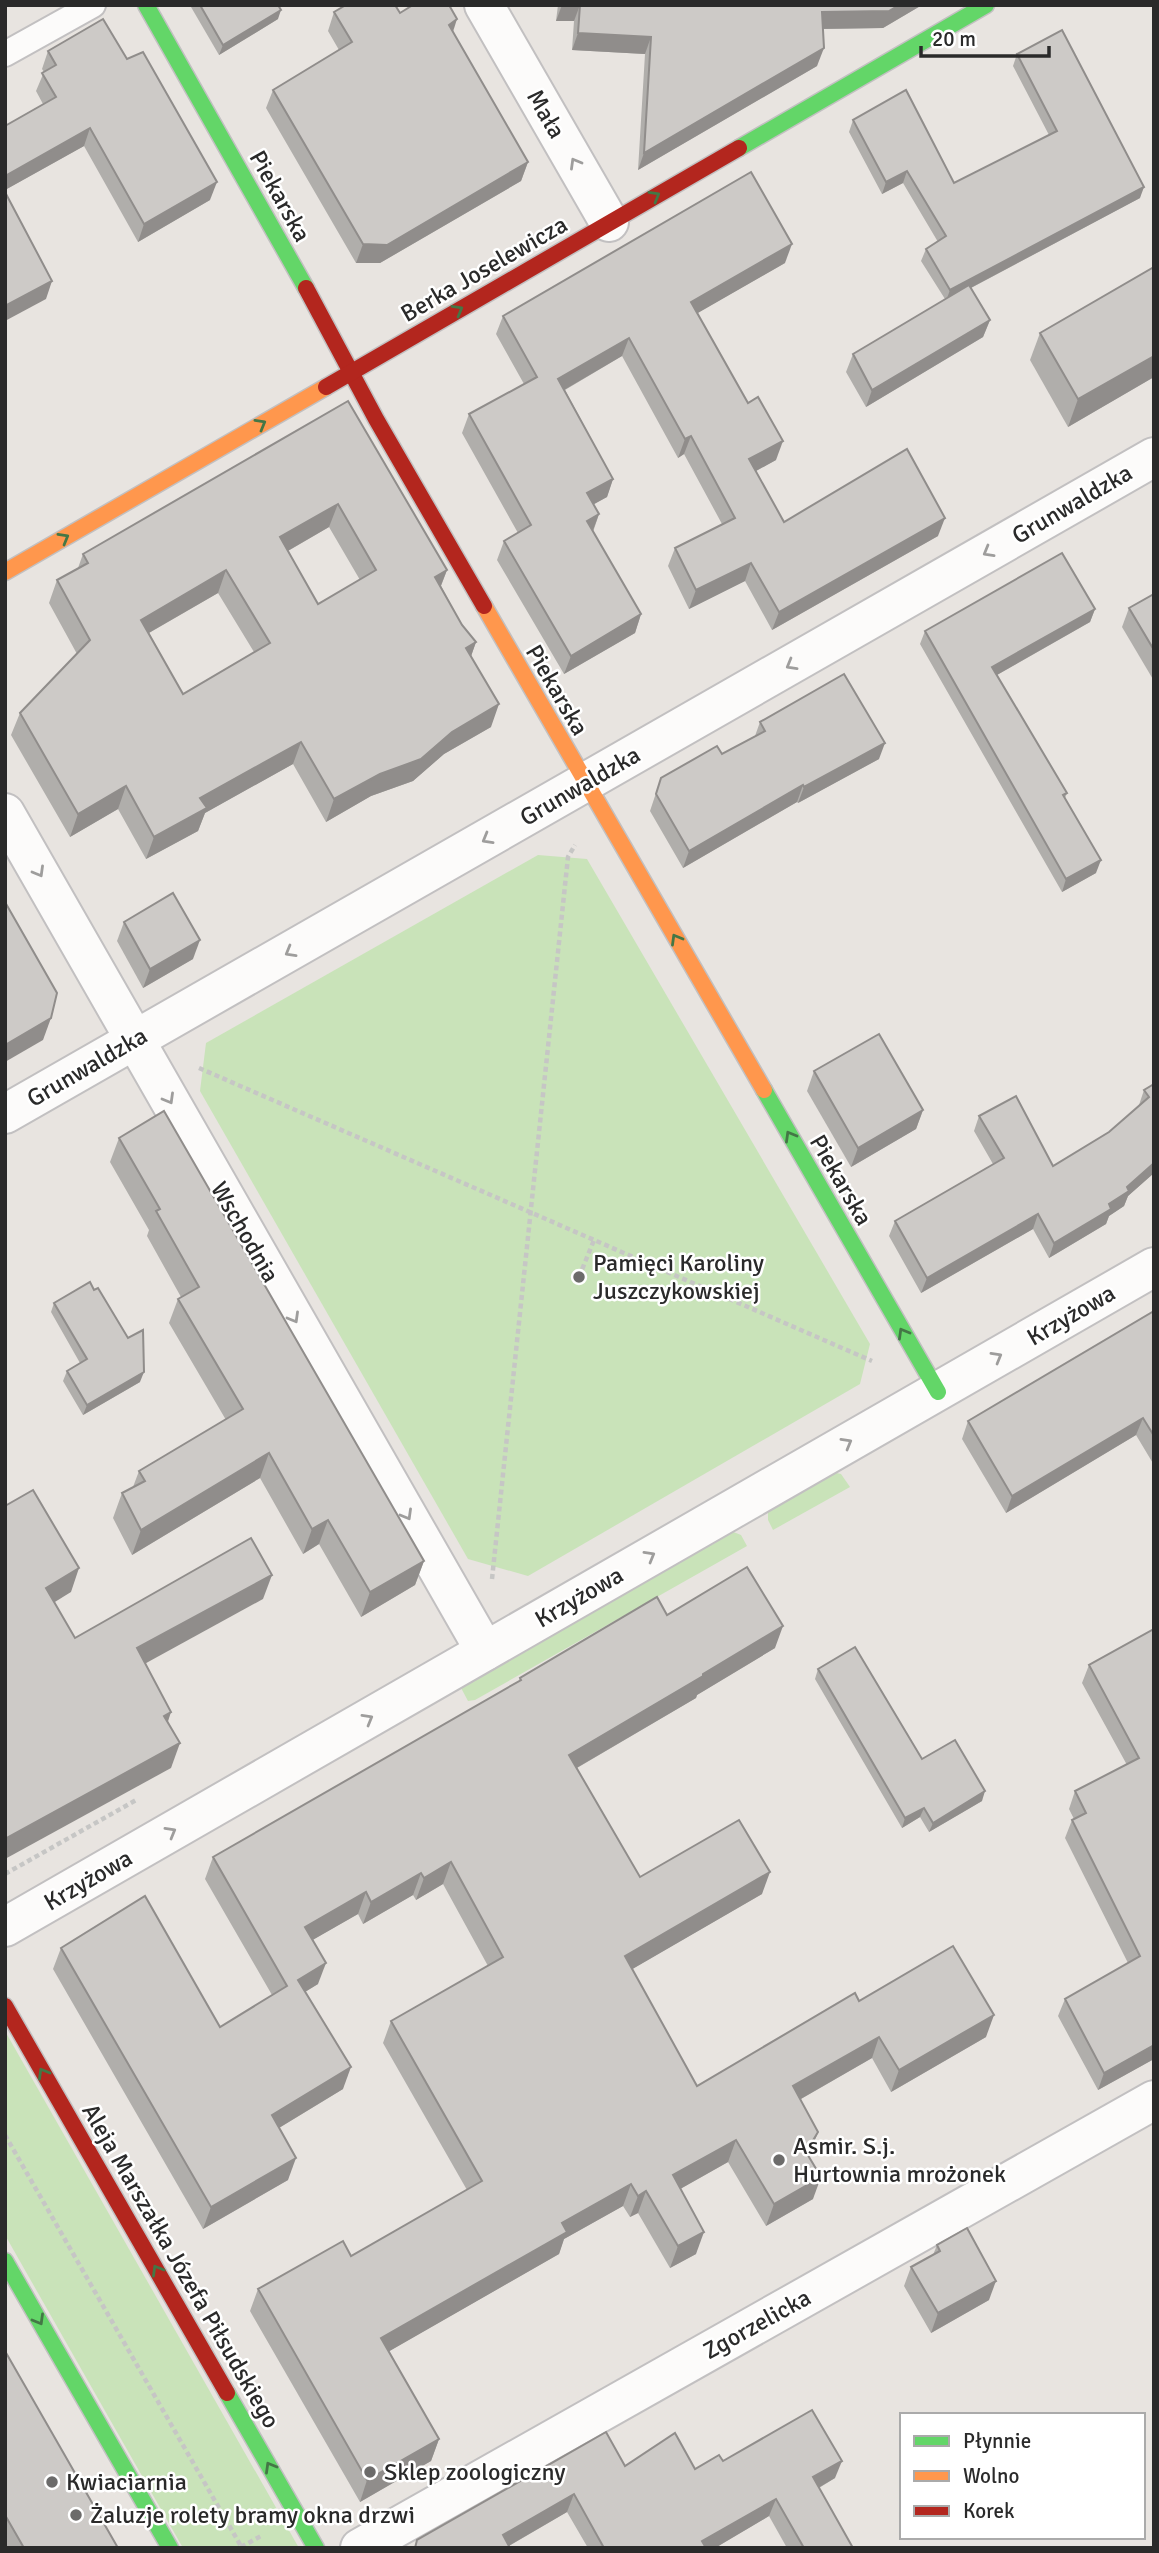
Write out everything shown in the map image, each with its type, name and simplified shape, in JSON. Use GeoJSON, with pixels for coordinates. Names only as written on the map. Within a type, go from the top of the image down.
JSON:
{"type":"FeatureCollection","features":[{"type":"Feature","properties":{"kind":"street","name":"Mała"},"geometry":{"type":"LineString","coordinates":[[484,5],[609,222]]}},
{"type":"Feature","properties":{"kind":"street","name":"Berka Joselewicza"},"geometry":{"type":"LineString","coordinates":[[5,572],[986,5]]}},
{"type":"Feature","properties":{"kind":"street","name":"Piekarska"},"geometry":{"type":"LineString","coordinates":[[149,6],[351,372],[938,1392]]}},
{"type":"Feature","properties":{"kind":"street","name":"Grunwaldzka"},"geometry":{"type":"LineString","coordinates":[[5,1114],[1154,457]]}},
{"type":"Feature","properties":{"kind":"street","name":"Wschodnia"},"geometry":{"type":"LineString","coordinates":[[5,813],[485,1651]]}},
{"type":"Feature","properties":{"kind":"street","name":"Krzyżowa"},"geometry":{"type":"LineString","coordinates":[[5,1927],[1154,1267]]}},
{"type":"Feature","properties":{"kind":"street","name":"Aleja Marszałka Józefa Piłsudskiego"},"geometry":{"type":"LineString","coordinates":[[5,2006],[316,2548]]}},
{"type":"Feature","properties":{"kind":"street","name":"Zgorzelicka"},"geometry":{"type":"LineString","coordinates":[[360,2548],[1154,2100]]}},
{"type":"Feature","properties":{"kind":"street"},"geometry":{"type":"LineString","coordinates":[[5,2261],[170,2548]]}},
{"type":"Feature","properties":{"kind":"lane"},"geometry":{"type":"LineString","coordinates":[[5,54],[93,5]]}},
{"type":"Feature","properties":{"kind":"path"},"geometry":{"type":"LineString","coordinates":[[491,1592],[568,857],[580,838]]}},
{"type":"Feature","properties":{"kind":"path"},"geometry":{"type":"LineString","coordinates":[[194,1065],[876,1363]]}},
{"type":"Feature","properties":{"kind":"path"},"geometry":{"type":"LineString","coordinates":[[579,1276],[594,1240]]}},
{"type":"Feature","properties":{"kind":"path"},"geometry":{"type":"LineString","coordinates":[[5,2135],[243,2548]]}},
{"type":"Feature","properties":{"kind":"green space"},"geometry":{"type":"Polygon","coordinates":[[[538,855],[587,859],[870,1344],[860,1384],[528,1576],[468,1559],[200,1091],[206,1043],[538,855]]]}},
{"type":"Feature","properties":{"kind":"green space"},"geometry":{"type":"Polygon","coordinates":[[[832,1472],[841,1474],[850,1487],[773,1530],[768,1520],[768,1510],[832,1472]]]}},
{"type":"Feature","properties":{"kind":"green space"},"geometry":{"type":"Polygon","coordinates":[[[731,1531],[741,1535],[747,1546],[475,1700],[468,1701],[460,1686],[548,1635],[551,1637],[557,1630],[708,1544],[712,1545],[731,1531]]]}},
{"type":"Feature","properties":{"kind":"green space"},"geometry":{"type":"Polygon","coordinates":[[[5,2031],[299,2548],[183,2548],[5,2235],[5,2031]]]}},
{"type":"Feature","properties":{"kind":"building"},"geometry":{"type":"Polygon","coordinates":[[[200,5],[278,5],[281,10],[223,45],[200,5]]]}},
{"type":"Feature","properties":{"kind":"building"},"geometry":{"type":"Polygon","coordinates":[[[346,5],[395,5],[400,13],[413,5],[449,5],[457,19],[449,25],[528,162],[387,245],[363,244],[273,90],[352,42],[334,12],[346,5]]]}},
{"type":"Feature","properties":{"kind":"building"},"geometry":{"type":"Polygon","coordinates":[[[580,5],[899,5],[889,11],[822,12],[824,48],[644,153],[651,37],[578,33],[580,5]]]}},
{"type":"Feature","properties":{"kind":"building"},"geometry":{"type":"Polygon","coordinates":[[[103,19],[127,59],[143,52],[217,182],[144,224],[90,128],[5,176],[5,126],[56,97],[42,73],[56,65],[48,51],[103,19]]]}},
{"type":"Feature","properties":{"kind":"building"},"geometry":{"type":"Polygon","coordinates":[[[1062,30],[1144,187],[950,290],[926,249],[946,236],[907,171],[886,182],[853,120],[906,90],[954,183],[1057,131],[1017,54],[1062,30]]]}},
{"type":"Feature","properties":{"kind":"building"},"geometry":{"type":"Polygon","coordinates":[[[751,172],[792,244],[691,302],[748,403],[758,397],[783,441],[749,459],[784,522],[907,449],[945,518],[779,612],[751,563],[696,590],[675,548],[735,518],[691,436],[685,439],[629,338],[558,379],[613,479],[587,493],[599,514],[587,521],[641,614],[571,656],[504,541],[531,525],[469,414],[537,377],[503,316],[751,172]]]}},
{"type":"Feature","properties":{"kind":"building"},"geometry":{"type":"Polygon","coordinates":[[[5,192],[52,281],[5,306],[5,192]]]}},
{"type":"Feature","properties":{"kind":"building"},"geometry":{"type":"Polygon","coordinates":[[[1154,267],[1154,356],[1078,399],[1040,333],[1154,267]]]}},
{"type":"Feature","properties":{"kind":"building"},"geometry":{"type":"Polygon","coordinates":[[[969,285],[990,320],[872,390],[853,354],[969,285]]]}},
{"type":"Feature","properties":{"kind":"building"},"geometry":{"type":"Polygon","coordinates":[[[348,401],[447,570],[435,577],[462,625],[476,642],[466,648],[499,704],[452,732],[421,759],[380,774],[334,799],[301,742],[200,798],[207,808],[154,837],[126,786],[78,814],[20,713],[90,640],[57,580],[88,563],[83,554],[348,401]],[[338,504],[280,537],[318,604],[376,570],[338,504]],[[226,570],[141,620],[183,694],[270,643],[226,570]]]}},
{"type":"Feature","properties":{"kind":"building"},"geometry":{"type":"Polygon","coordinates":[[[1062,553],[1095,609],[992,667],[1067,793],[1063,795],[1101,860],[1066,879],[925,631],[1062,553]]]}},
{"type":"Feature","properties":{"kind":"building"},"geometry":{"type":"Polygon","coordinates":[[[1154,594],[1154,650],[1129,608],[1154,594]]]}},
{"type":"Feature","properties":{"kind":"building"},"geometry":{"type":"Polygon","coordinates":[[[844,674],[885,743],[804,787],[803,785],[689,851],[656,794],[661,778],[717,746],[722,754],[765,731],[760,722],[844,674]]]}},
{"type":"Feature","properties":{"kind":"building"},"geometry":{"type":"Polygon","coordinates":[[[173,893],[200,940],[150,969],[124,922],[173,893]]]}},
{"type":"Feature","properties":{"kind":"building"},"geometry":{"type":"Polygon","coordinates":[[[5,902],[57,993],[51,1018],[5,1045],[5,902]]]}},
{"type":"Feature","properties":{"kind":"building"},"geometry":{"type":"Polygon","coordinates":[[[879,1034],[923,1110],[858,1148],[814,1071],[879,1034]]]}},
{"type":"Feature","properties":{"kind":"building"},"geometry":{"type":"Polygon","coordinates":[[[1154,1084],[1154,1163],[1127,1187],[1129,1191],[1109,1204],[1111,1209],[1054,1243],[1038,1214],[927,1278],[895,1221],[1004,1158],[979,1116],[1016,1096],[1053,1166],[1109,1132],[1149,1097],[1144,1090],[1154,1084]]]}},
{"type":"Feature","properties":{"kind":"building"},"geometry":{"type":"Polygon","coordinates":[[[164,1111],[424,1561],[370,1592],[328,1520],[312,1529],[269,1453],[141,1530],[122,1493],[145,1481],[139,1471],[243,1409],[178,1299],[199,1287],[156,1211],[160,1209],[119,1138],[164,1111]]]}},
{"type":"Feature","properties":{"kind":"building"},"geometry":{"type":"Polygon","coordinates":[[[90,1282],[94,1290],[98,1288],[128,1338],[143,1330],[144,1372],[87,1405],[67,1371],[87,1359],[54,1303],[90,1282]]]}},
{"type":"Feature","properties":{"kind":"building"},"geometry":{"type":"Polygon","coordinates":[[[1154,1311],[1154,1436],[1143,1418],[1012,1496],[968,1421],[1154,1311]]]}},
{"type":"Feature","properties":{"kind":"building"},"geometry":{"type":"Polygon","coordinates":[[[33,1490],[79,1568],[46,1588],[75,1638],[251,1538],[272,1575],[137,1648],[171,1712],[164,1716],[180,1743],[5,1839],[5,1506],[33,1490]]]}},
{"type":"Feature","properties":{"kind":"building"},"geometry":{"type":"Polygon","coordinates":[[[747,1567],[783,1626],[569,1755],[640,1877],[739,1820],[770,1872],[625,1956],[697,2086],[855,1993],[859,2001],[953,1946],[994,2015],[899,2070],[879,2037],[793,2086],[818,2132],[806,2152],[821,2177],[774,2204],[736,2140],[673,2175],[704,2232],[678,2246],[646,2191],[638,2196],[631,2184],[562,2223],[567,2232],[381,2338],[439,2439],[367,2480],[258,2289],[343,2241],[351,2256],[482,2181],[391,2021],[503,1957],[451,1862],[424,1878],[421,1873],[371,1902],[366,1892],[305,1927],[326,1963],[298,1980],[351,2067],[272,2115],[296,2158],[211,2207],[61,1948],[145,1896],[220,2027],[287,1986],[213,1857],[521,1680],[520,1678],[657,1597],[667,1615],[747,1567]]]}},
{"type":"Feature","properties":{"kind":"building"},"geometry":{"type":"Polygon","coordinates":[[[1154,1629],[1154,2045],[1104,2073],[1065,1999],[1140,1956],[1072,1820],[1086,1813],[1075,1791],[1139,1758],[1089,1665],[1154,1629]]]}},
{"type":"Feature","properties":{"kind":"building"},"geometry":{"type":"Polygon","coordinates":[[[855,1647],[922,1759],[955,1740],[985,1791],[933,1823],[924,1808],[905,1818],[818,1669],[855,1647]]]}},
{"type":"Feature","properties":{"kind":"building"},"geometry":{"type":"Polygon","coordinates":[[[967,2228],[996,2281],[938,2313],[911,2267],[940,2251],[937,2245],[967,2228]]]}},
{"type":"Feature","properties":{"kind":"building"},"geometry":{"type":"Polygon","coordinates":[[[5,2351],[118,2548],[24,2548],[5,2515],[5,2351]]]}},
{"type":"Feature","properties":{"kind":"building"},"geometry":{"type":"Polygon","coordinates":[[[812,2410],[842,2461],[813,2477],[853,2548],[804,2548],[776,2499],[702,2541],[706,2548],[604,2548],[574,2494],[503,2535],[510,2548],[415,2548],[417,2540],[606,2432],[625,2466],[675,2433],[695,2469],[719,2455],[723,2461],[812,2410]]]}},
{"type":"Feature","properties":{"kind":"traffic: fast"},"geometry":{"type":"LineString","coordinates":[[146,5],[306,288]]}},
{"type":"Feature","properties":{"kind":"traffic: fast"},"geometry":{"type":"LineString","coordinates":[[739,148],[986,5]]}},
{"type":"Feature","properties":{"kind":"traffic: fast"},"geometry":{"type":"LineString","coordinates":[[764,1090],[938,1392]]}},
{"type":"Feature","properties":{"kind":"traffic: fast"},"geometry":{"type":"LineString","coordinates":[[5,2261],[170,2548]]}},
{"type":"Feature","properties":{"kind":"traffic: fast"},"geometry":{"type":"LineString","coordinates":[[227,2393],[316,2548]]}},
{"type":"Feature","properties":{"kind":"traffic: slow"},"geometry":{"type":"LineString","coordinates":[[5,572],[326,387]]}},
{"type":"Feature","properties":{"kind":"traffic: slow"},"geometry":{"type":"LineString","coordinates":[[484,606],[764,1090]]}},
{"type":"Feature","properties":{"kind":"traffic: jam"},"geometry":{"type":"LineString","coordinates":[[326,387],[739,148]]}},
{"type":"Feature","properties":{"kind":"traffic: jam"},"geometry":{"type":"LineString","coordinates":[[306,288],[376,419],[484,606]]}},
{"type":"Feature","properties":{"kind":"traffic: jam"},"geometry":{"type":"LineString","coordinates":[[5,2006],[227,2393]]}},
{"type":"Feature","properties":{"kind":"place","name":"Pamięci Karoliny Juszczykowskiej"},"geometry":{"type":"Point","coordinates":[579,1277]}},
{"type":"Feature","properties":{"kind":"place","name":"Asmir. S.j. Hurtownia mrożonek"},"geometry":{"type":"Point","coordinates":[779,2160]}},
{"type":"Feature","properties":{"kind":"place","name":"Sklep zoologiczny"},"geometry":{"type":"Point","coordinates":[370,2472]}},
{"type":"Feature","properties":{"kind":"place","name":"Kwiaciarnia"},"geometry":{"type":"Point","coordinates":[52,2482]}},
{"type":"Feature","properties":{"kind":"place","name":"Żaluzje rolety bramy okna drzwi"},"geometry":{"type":"Point","coordinates":[76,2515]}}]}
